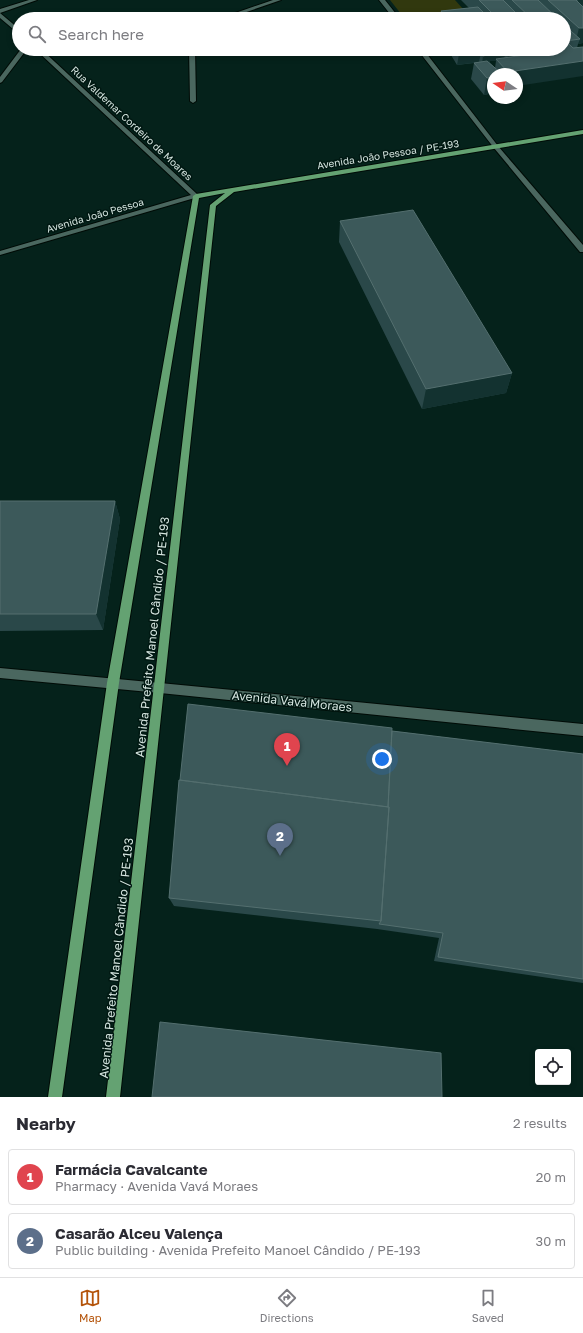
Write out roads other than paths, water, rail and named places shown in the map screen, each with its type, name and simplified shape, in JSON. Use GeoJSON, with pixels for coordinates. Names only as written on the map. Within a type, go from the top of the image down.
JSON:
{"type":"FeatureCollection","features":[{"type":"Feature","properties":{"kind":"main road","name":"Avenida João Pessoa / PE-193"},"geometry":{"type":"LineString","coordinates":[[196,196],[583,132]]}},
{"type":"Feature","properties":{"kind":"main road","name":"Avenida Prefeito Manoel Cândido / PE-193"},"geometry":{"type":"LineString","coordinates":[[113,1097],[213,205],[234,190]]}},
{"type":"Feature","properties":{"kind":"main road","name":"Avenida Prefeito Manoel Cândido / PE-193"},"geometry":{"type":"LineString","coordinates":[[55,1097],[114,683],[196,196]]}},
{"type":"Feature","properties":{"kind":"street"},"geometry":{"type":"LineString","coordinates":[[0,11],[34,0]]}},
{"type":"Feature","properties":{"kind":"street"},"geometry":{"type":"LineString","coordinates":[[242,12],[278,0]]}},
{"type":"Feature","properties":{"kind":"street"},"geometry":{"type":"LineString","coordinates":[[382,0],[391,12]]}},
{"type":"Feature","properties":{"kind":"street"},"geometry":{"type":"LineString","coordinates":[[0,15],[12,26]]}},
{"type":"Feature","properties":{"kind":"street"},"geometry":{"type":"LineString","coordinates":[[0,81],[19,56]]}},
{"type":"Feature","properties":{"kind":"street","name":"Rua Valdemar Cordeiro de Moares"},"geometry":{"type":"LineString","coordinates":[[46,56],[196,196]]}},
{"type":"Feature","properties":{"kind":"street"},"geometry":{"type":"LineString","coordinates":[[192,56],[193,101]]}},
{"type":"Feature","properties":{"kind":"street"},"geometry":{"type":"LineString","coordinates":[[425,56],[496,147],[583,250]]}},
{"type":"Feature","properties":{"kind":"street","name":"Avenida João Pessoa"},"geometry":{"type":"LineString","coordinates":[[0,253],[196,196]]}},
{"type":"Feature","properties":{"kind":"street","name":"Avenida Vavá Moraes"},"geometry":{"type":"LineString","coordinates":[[0,673],[583,730]]}},
{"type":"Feature","properties":{"kind":"place","name":"Farmácia Cavalcante"},"geometry":{"type":"Point","coordinates":[287,766]}},
{"type":"Feature","properties":{"kind":"place","name":"Casarão Alceu Valença"},"geometry":{"type":"Point","coordinates":[280,856]}}]}
